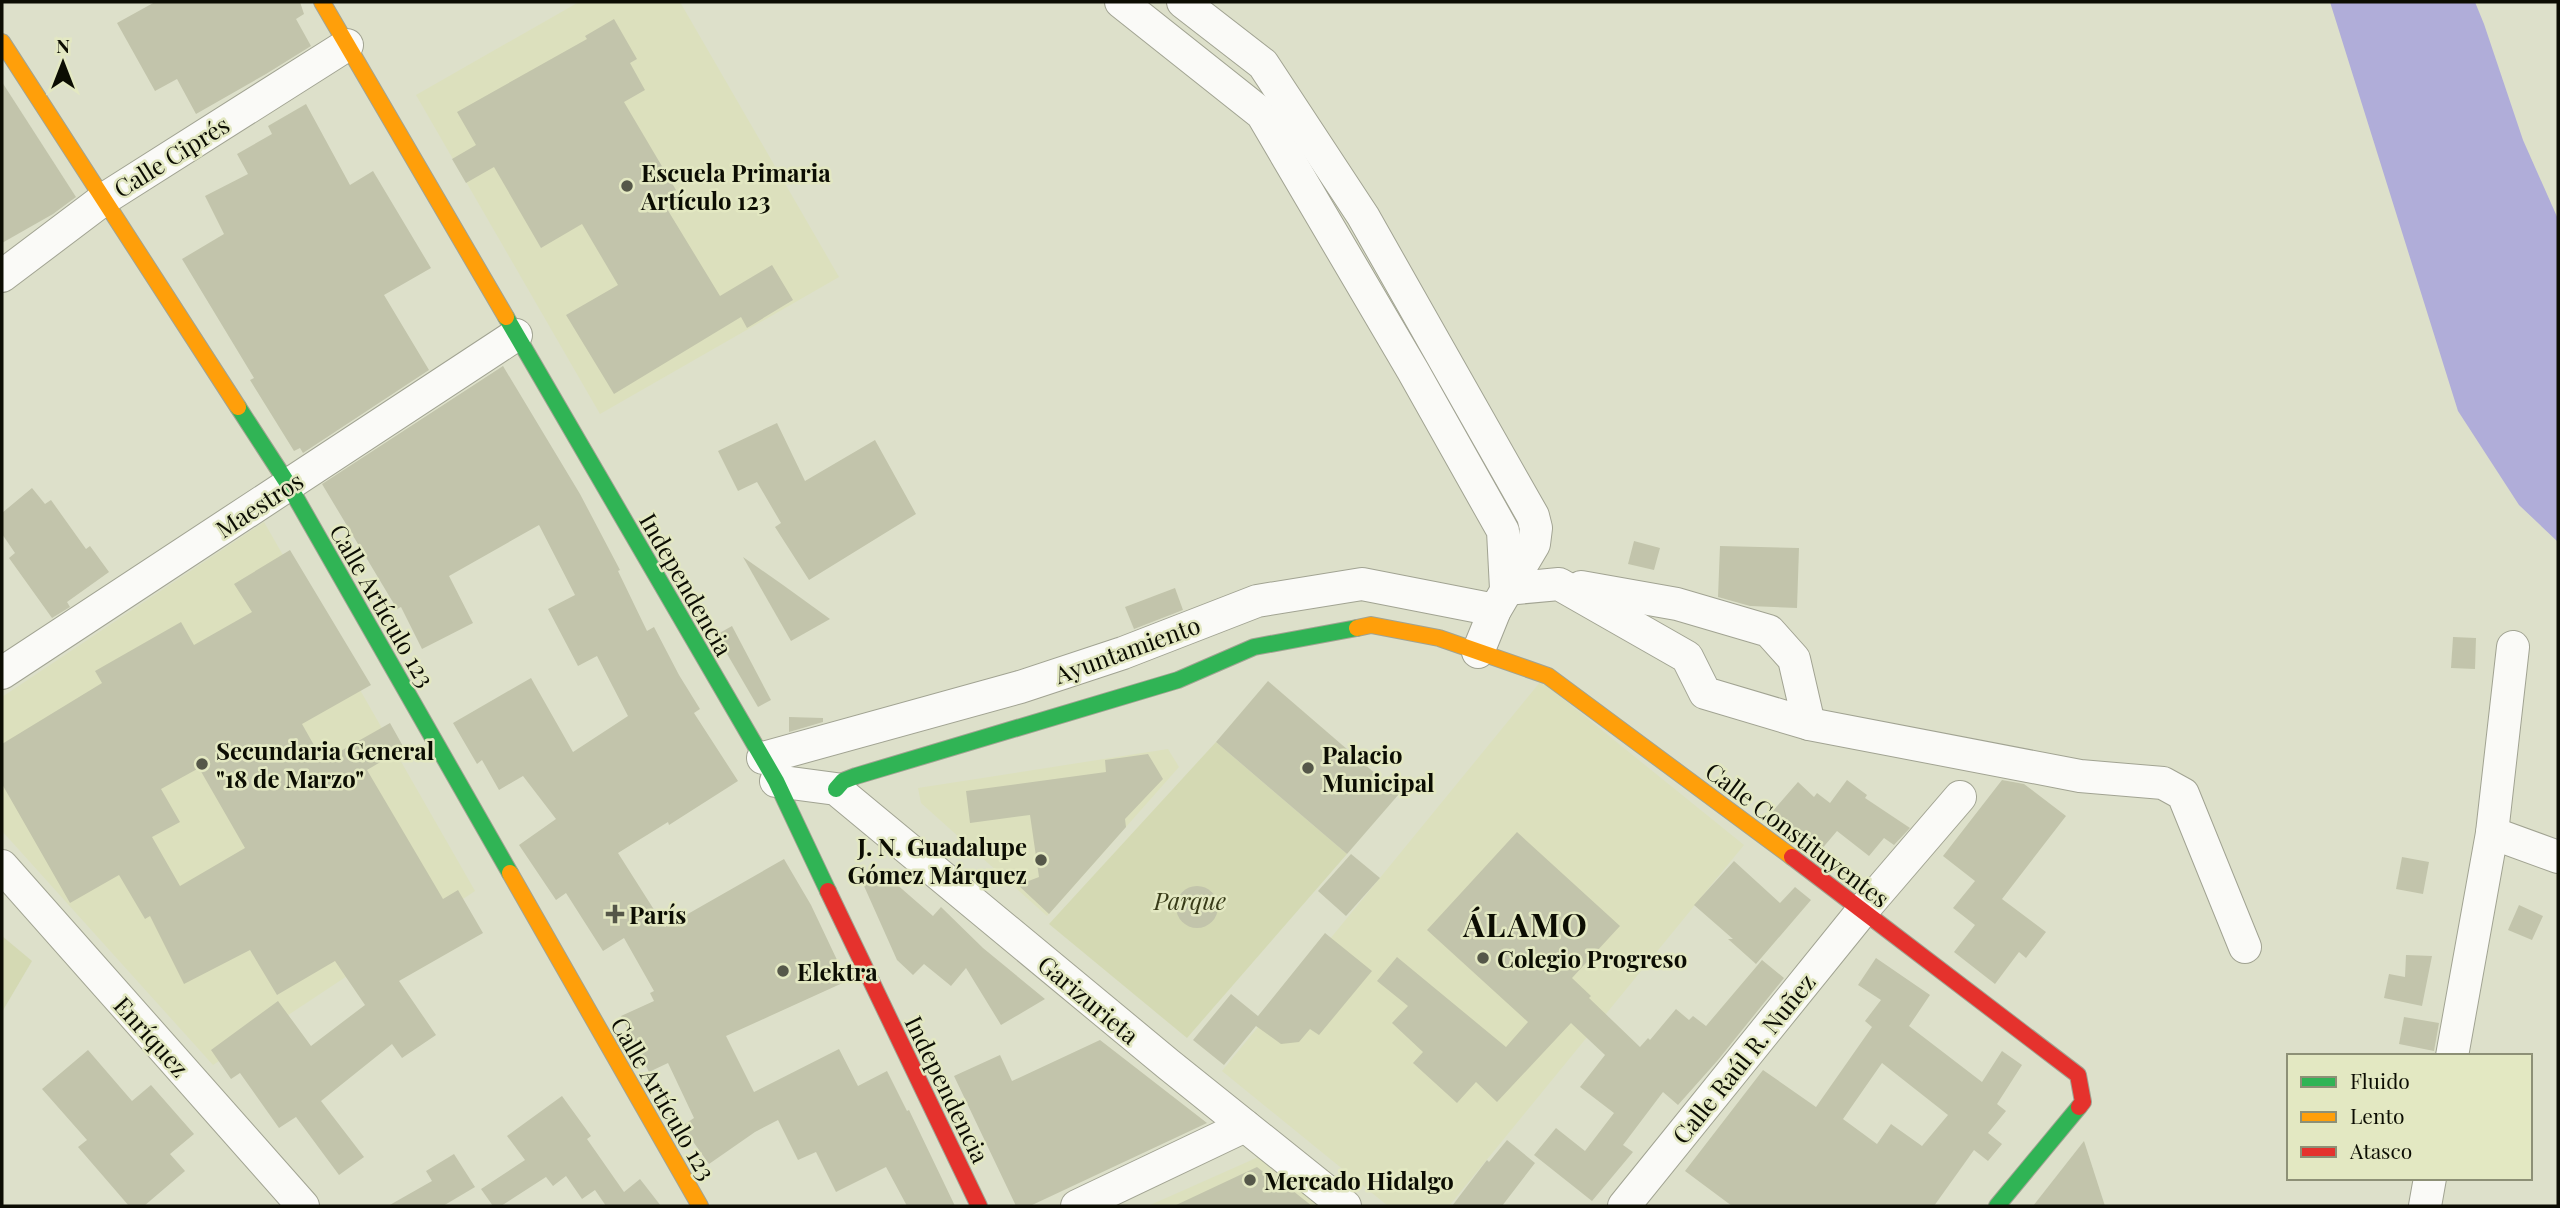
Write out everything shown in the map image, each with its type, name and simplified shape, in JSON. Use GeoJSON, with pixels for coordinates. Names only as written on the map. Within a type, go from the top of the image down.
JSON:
{"type":"FeatureCollection","features":[{"type":"Feature","properties":{"kind":"street","name":"Independencia"},"geometry":{"type":"LineString","coordinates":[[323,2],[769,770],[979,1206]]}},
{"type":"Feature","properties":{"kind":"street"},"geometry":{"type":"LineString","coordinates":[[1121,2],[1262,114],[1413,371],[1503,531],[1500,599]]}},
{"type":"Feature","properties":{"kind":"street"},"geometry":{"type":"LineString","coordinates":[[1183,2],[1263,64],[1363,216],[1533,516],[1536,528],[1534,544],[1500,599],[1478,652]]}},
{"type":"Feature","properties":{"kind":"street","name":"Calle Artículo 123"},"geometry":{"type":"LineString","coordinates":[[2,42],[288,484],[700,1206]]}},
{"type":"Feature","properties":{"kind":"street","name":"Calle Ciprés"},"geometry":{"type":"LineString","coordinates":[[2,276],[104,199],[347,45]]}},
{"type":"Feature","properties":{"kind":"street","name":"Maestros"},"geometry":{"type":"LineString","coordinates":[[2,673],[516,335]]}},
{"type":"Feature","properties":{"kind":"street","name":"Ayuntamiento"},"geometry":{"type":"LineString","coordinates":[[769,770],[1123,653],[1257,601],[1362,584],[1500,599],[1559,584],[1677,604],[1769,631],[1794,659],[1809,724]]}},
{"type":"Feature","properties":{"kind":"street"},"geometry":{"type":"LineString","coordinates":[[1559,584],[1687,657],[1705,693],[1809,724],[2080,776],[2163,783],[2183,794],[2245,947]]}},
{"type":"Feature","properties":{"kind":"street","name":"Ayuntamiento"},"geometry":{"type":"LineString","coordinates":[[836,789],[843,781],[856,776],[1178,680],[1254,647],[1283,640],[1371,625],[1439,638],[1478,652]]}},
{"type":"Feature","properties":{"kind":"street"},"geometry":{"type":"LineString","coordinates":[[2452,1054],[2492,833],[2513,647]]}},
{"type":"Feature","properties":{"kind":"street","name":"Calle Constituyentes"},"geometry":{"type":"LineString","coordinates":[[1478,652],[1548,676],[1863,910],[2078,1076],[2083,1102],[1997,1206]]}},
{"type":"Feature","properties":{"kind":"street"},"geometry":{"type":"LineString","coordinates":[[769,770],[836,789]]}},
{"type":"Feature","properties":{"kind":"street","name":"Garizurieta"},"geometry":{"type":"LineString","coordinates":[[836,789],[1345,1206]]}},
{"type":"Feature","properties":{"kind":"street","name":"Calle Raúl R. Nuñez"},"geometry":{"type":"LineString","coordinates":[[1631,1204],[1863,910],[1960,797]]}},
{"type":"Feature","properties":{"kind":"street"},"geometry":{"type":"LineString","coordinates":[[2492,833],[2558,857]]}},
{"type":"Feature","properties":{"kind":"street","name":"Enríquez"},"geometry":{"type":"LineString","coordinates":[[2,866],[294,1204]]}},
{"type":"Feature","properties":{"kind":"street"},"geometry":{"type":"LineString","coordinates":[[1077,1206],[1245,1126]]}},
{"type":"Feature","properties":{"kind":"street"},"geometry":{"type":"LineString","coordinates":[[2425,1206],[2430,1180]]}},
{"type":"Feature","properties":{"kind":"shaded area","name":"Escuela Primaria Artículo 123"},"geometry":{"type":"Polygon","coordinates":[[[579,2],[680,2],[839,277],[600,414],[416,95],[579,2]]]}},
{"type":"Feature","properties":{"kind":"shaded area","name":"Secundaria General \"18 de Marzo\""},"geometry":{"type":"Polygon","coordinates":[[[264,522],[475,891],[213,1065],[2,831],[2,697],[264,522]]]}},
{"type":"Feature","properties":{"kind":"shaded area","name":"Colegio Progreso"},"geometry":{"type":"Polygon","coordinates":[[[1541,681],[1744,845],[1449,1206],[1388,1206],[1222,1071],[1541,681]]]}},
{"type":"Feature","properties":{"kind":"shaded area","name":"J. N. Guadalupe Gómez Márquez"},"geometry":{"type":"Polygon","coordinates":[[[1168,749],[1179,767],[1047,916],[921,803],[918,788],[1168,749]]]}},
{"type":"Feature","properties":{"kind":"shaded area","name":"Mercado Hidalgo"},"geometry":{"type":"Polygon","coordinates":[[[1263,1155],[1326,1206],[1148,1206],[1263,1155]]]}},
{"type":"Feature","properties":{"kind":"green space","name":"Parque"},"geometry":{"type":"Polygon","coordinates":[[[1216,742],[1347,854],[1187,1038],[1049,924],[1216,742]]]}},
{"type":"Feature","properties":{"kind":"green space"},"geometry":{"type":"Polygon","coordinates":[[[2,936],[32,961],[2,1012],[2,936]]]}},
{"type":"Feature","properties":{"kind":"water"},"geometry":{"type":"Polygon","coordinates":[[[2330,2],[2475,2],[2523,140],[2558,219],[2558,542],[2519,505],[2458,411],[2330,2]]]}},
{"type":"Feature","properties":{"kind":"building"},"geometry":{"type":"Polygon","coordinates":[[[155,2],[300,2],[304,14],[296,19],[311,46],[196,114],[177,79],[155,91],[117,23],[155,2]]]}},
{"type":"Feature","properties":{"kind":"building"},"geometry":{"type":"Polygon","coordinates":[[[614,19],[637,59],[630,63],[645,90],[624,102],[676,190],[661,199],[720,296],[772,265],[793,300],[747,328],[741,317],[614,394],[566,315],[618,285],[582,224],[541,248],[494,167],[466,183],[452,159],[476,145],[457,112],[587,39],[585,36],[614,19]]]}},
{"type":"Feature","properties":{"kind":"building"},"geometry":{"type":"Polygon","coordinates":[[[2,82],[76,197],[53,214],[2,243],[2,82]]]}},
{"type":"Feature","properties":{"kind":"building"},"geometry":{"type":"Polygon","coordinates":[[[306,104],[350,185],[373,171],[431,268],[384,295],[429,370],[303,453],[300,448],[294,451],[250,380],[254,378],[182,259],[224,234],[205,196],[248,174],[237,154],[272,134],[268,126],[306,104]]]}},
{"type":"Feature","properties":{"kind":"building"},"geometry":{"type":"Polygon","coordinates":[[[503,366],[580,494],[620,570],[618,571],[647,631],[654,627],[700,709],[694,713],[738,781],[669,825],[668,822],[618,853],[665,927],[784,859],[811,905],[847,981],[726,1036],[754,1092],[839,1049],[858,1086],[887,1071],[907,1111],[909,1110],[955,1206],[907,1206],[886,1167],[836,1192],[816,1152],[798,1160],[778,1120],[755,1132],[709,1164],[682,1126],[694,1118],[668,1063],[649,1072],[621,1016],[654,1001],[650,993],[654,991],[624,938],[603,951],[566,893],[556,900],[519,845],[556,819],[523,776],[499,790],[482,760],[477,764],[453,723],[531,678],[573,752],[628,716],[597,656],[578,666],[548,609],[575,595],[539,525],[449,576],[473,623],[422,649],[401,607],[397,609],[322,484],[503,366]]]}},
{"type":"Feature","properties":{"kind":"building"},"geometry":{"type":"Polygon","coordinates":[[[777,423],[805,481],[875,440],[916,514],[809,580],[775,527],[781,523],[757,482],[738,491],[718,451],[777,423]]]}},
{"type":"Feature","properties":{"kind":"building"},"geometry":{"type":"Polygon","coordinates":[[[32,488],[45,504],[51,500],[86,549],[90,546],[109,572],[67,602],[70,607],[52,618],[9,558],[15,553],[2,534],[2,513],[32,488]]]}},
{"type":"Feature","properties":{"kind":"building"},"geometry":{"type":"Polygon","coordinates":[[[1634,541],[1660,548],[1654,570],[1628,564],[1634,541]]]}},
{"type":"Feature","properties":{"kind":"building"},"geometry":{"type":"Polygon","coordinates":[[[1720,546],[1799,548],[1797,608],[1750,606],[1718,597],[1720,546]]]}},
{"type":"Feature","properties":{"kind":"building","name":"Secundaria General \"18 de Marzo\""},"geometry":{"type":"Polygon","coordinates":[[[290,550],[371,685],[302,724],[323,761],[390,723],[404,748],[367,770],[443,899],[458,890],[483,933],[399,981],[436,1035],[402,1058],[392,1044],[321,1101],[364,1157],[339,1175],[296,1117],[279,1128],[240,1073],[231,1079],[211,1050],[278,1001],[311,1046],[365,1005],[335,961],[277,995],[250,950],[184,984],[150,916],[145,919],[119,875],[70,903],[2,784],[2,744],[102,683],[95,671],[181,622],[194,645],[252,612],[234,584],[290,550]],[[199,768],[161,789],[180,822],[152,837],[180,886],[245,848],[199,768]]]}},
{"type":"Feature","properties":{"kind":"building"},"geometry":{"type":"Polygon","coordinates":[[[743,557],[783,585],[830,619],[791,641],[743,557]]]}},
{"type":"Feature","properties":{"kind":"building"},"geometry":{"type":"Polygon","coordinates":[[[1175,588],[1183,610],[1134,629],[1125,607],[1175,588]]]}},
{"type":"Feature","properties":{"kind":"building"},"geometry":{"type":"Polygon","coordinates":[[[732,626],[771,700],[758,707],[716,635],[732,626]]]}},
{"type":"Feature","properties":{"kind":"building"},"geometry":{"type":"Polygon","coordinates":[[[2453,637],[2476,638],[2475,669],[2451,668],[2453,637]]]}},
{"type":"Feature","properties":{"kind":"building","name":"Palacio Municipal"},"geometry":{"type":"Polygon","coordinates":[[[1268,681],[1399,794],[1347,854],[1216,742],[1268,681]]]}},
{"type":"Feature","properties":{"kind":"building"},"geometry":{"type":"Polygon","coordinates":[[[789,717],[823,718],[823,722],[789,732],[789,717]]]}},
{"type":"Feature","properties":{"kind":"building","name":"J. N. Guadalupe Gómez Márquez"},"geometry":{"type":"Polygon","coordinates":[[[1148,754],[1163,779],[1125,819],[1126,827],[1049,914],[1018,885],[1039,877],[1030,815],[970,823],[966,791],[1106,772],[1105,760],[1148,754]]]}},
{"type":"Feature","properties":{"kind":"building"},"geometry":{"type":"Polygon","coordinates":[[[1847,780],[1867,795],[1865,798],[1910,828],[1894,845],[1884,838],[1869,856],[1837,831],[1820,851],[1771,813],[1798,782],[1814,797],[1817,793],[1830,803],[1847,780]]]}},
{"type":"Feature","properties":{"kind":"building"},"geometry":{"type":"Polygon","coordinates":[[[2002,780],[2024,784],[2066,816],[2002,899],[2046,932],[2026,958],[2019,952],[1995,984],[1954,952],[1975,925],[1953,908],[1975,881],[1943,856],[2002,780]]]}},
{"type":"Feature","properties":{"kind":"building"},"geometry":{"type":"Polygon","coordinates":[[[1517,832],[1620,926],[1572,978],[1640,1047],[1648,1038],[1650,1040],[1676,1009],[1689,1020],[1693,1016],[1706,1026],[1762,960],[1784,978],[1678,1105],[1663,1092],[1623,1145],[1633,1152],[1592,1201],[1534,1155],[1556,1128],[1585,1151],[1614,1113],[1580,1087],[1605,1055],[1571,1023],[1497,1102],[1476,1082],[1457,1103],[1413,1063],[1423,1052],[1392,1023],[1408,1006],[1377,981],[1397,957],[1506,1047],[1528,1022],[1427,930],[1517,832]]]}},
{"type":"Feature","properties":{"kind":"building"},"geometry":{"type":"Polygon","coordinates":[[[1351,854],[1380,878],[1346,916],[1318,891],[1351,854]]]}},
{"type":"Feature","properties":{"kind":"building"},"geometry":{"type":"Polygon","coordinates":[[[2402,857],[2429,862],[2423,894],[2396,889],[2402,857]]]}},
{"type":"Feature","properties":{"kind":"building"},"geometry":{"type":"Polygon","coordinates":[[[1734,861],[1780,903],[1795,887],[1811,900],[1756,964],[1728,939],[1733,939],[1694,905],[1734,861]]]}},
{"type":"Feature","properties":{"kind":"building"},"geometry":{"type":"Polygon","coordinates":[[[879,869],[933,916],[941,907],[983,948],[1045,999],[1001,1025],[966,968],[951,986],[924,964],[913,975],[897,960],[864,886],[879,869]]]}},
{"type":"Feature","properties":{"kind":"building"},"geometry":{"type":"Polygon","coordinates":[[[1197,886],[1212,892],[1218,907],[1212,922],[1197,928],[1182,922],[1176,907],[1182,892],[1197,886]]]}},
{"type":"Feature","properties":{"kind":"building"},"geometry":{"type":"Polygon","coordinates":[[[2519,905],[2543,916],[2532,940],[2508,930],[2519,905]]]}},
{"type":"Feature","properties":{"kind":"building"},"geometry":{"type":"Polygon","coordinates":[[[1325,933],[1372,971],[1319,1035],[1310,1029],[1299,1042],[1281,1044],[1256,1026],[1224,1065],[1193,1040],[1231,994],[1258,1016],[1325,933]]]}},
{"type":"Feature","properties":{"kind":"building"},"geometry":{"type":"Polygon","coordinates":[[[2406,955],[2432,956],[2422,1006],[2384,998],[2389,974],[2405,977],[2406,955]]]}},
{"type":"Feature","properties":{"kind":"building"},"geometry":{"type":"Polygon","coordinates":[[[1876,958],[1930,995],[1909,1026],[1982,1082],[2002,1051],[2022,1065],[1997,1104],[2006,1111],[1988,1133],[2002,1144],[1988,1161],[1974,1150],[1934,1206],[1732,1206],[1685,1171],[1763,1070],[1816,1107],[1872,1027],[1865,1021],[1881,1000],[1858,985],[1876,958]],[[1882,1063],[1843,1119],[1877,1144],[1891,1124],[1922,1146],[1948,1115],[1882,1063]]]}},
{"type":"Feature","properties":{"kind":"building"},"geometry":{"type":"Polygon","coordinates":[[[2404,1017],[2439,1023],[2434,1051],[2399,1044],[2404,1017]]]}},
{"type":"Feature","properties":{"kind":"building"},"geometry":{"type":"Polygon","coordinates":[[[1100,1040],[1207,1123],[1030,1206],[1016,1206],[954,1076],[1000,1055],[1012,1081],[1100,1040]]]}},
{"type":"Feature","properties":{"kind":"building"},"geometry":{"type":"Polygon","coordinates":[[[88,1050],[132,1101],[151,1085],[194,1134],[170,1154],[185,1171],[144,1206],[129,1206],[78,1147],[87,1140],[42,1089],[88,1050]]]}},
{"type":"Feature","properties":{"kind":"building"},"geometry":{"type":"Polygon","coordinates":[[[562,1096],[591,1136],[587,1139],[624,1192],[640,1179],[661,1206],[606,1206],[595,1190],[582,1199],[566,1176],[553,1186],[546,1177],[501,1206],[493,1206],[481,1189],[525,1160],[507,1136],[562,1096]]]}},
{"type":"Feature","properties":{"kind":"building"},"geometry":{"type":"Polygon","coordinates":[[[1507,1140],[1535,1163],[1502,1206],[1452,1206],[1487,1160],[1489,1162],[1507,1140]]]}},
{"type":"Feature","properties":{"kind":"building"},"geometry":{"type":"Polygon","coordinates":[[[2084,1141],[2105,1206],[2033,1206],[2084,1141]]]}},
{"type":"Feature","properties":{"kind":"building"},"geometry":{"type":"Polygon","coordinates":[[[454,1154],[475,1187],[443,1206],[388,1206],[432,1181],[426,1171],[454,1154]]]}},
{"type":"Feature","properties":{"kind":"building","name":"Mercado Hidalgo"},"geometry":{"type":"Polygon","coordinates":[[[1257,1167],[1276,1182],[1278,1179],[1312,1206],[1174,1206],[1257,1167]]]}},
{"type":"Feature","properties":{"kind":"traffic: fast"},"geometry":{"type":"LineString","coordinates":[[506,317],[776,781],[828,891]]}},
{"type":"Feature","properties":{"kind":"traffic: fast"},"geometry":{"type":"LineString","coordinates":[[238,407],[288,484],[510,873]]}},
{"type":"Feature","properties":{"kind":"traffic: fast"},"geometry":{"type":"LineString","coordinates":[[836,789],[843,781],[856,776],[1178,680],[1254,647],[1357,628]]}},
{"type":"Feature","properties":{"kind":"traffic: fast"},"geometry":{"type":"LineString","coordinates":[[1997,1206],[2079,1107]]}},
{"type":"Feature","properties":{"kind":"traffic: slow"},"geometry":{"type":"LineString","coordinates":[[322,2],[506,317]]}},
{"type":"Feature","properties":{"kind":"traffic: slow"},"geometry":{"type":"LineString","coordinates":[[2,42],[238,407]]}},
{"type":"Feature","properties":{"kind":"traffic: slow"},"geometry":{"type":"LineString","coordinates":[[1357,628],[1371,625],[1439,638],[1548,676],[1792,857]]}},
{"type":"Feature","properties":{"kind":"traffic: slow"},"geometry":{"type":"LineString","coordinates":[[510,873],[700,1206]]}},
{"type":"Feature","properties":{"kind":"traffic: jam"},"geometry":{"type":"LineString","coordinates":[[1792,857],[2078,1075],[2083,1102],[2079,1107]]}},
{"type":"Feature","properties":{"kind":"traffic: jam"},"geometry":{"type":"LineString","coordinates":[[828,891],[979,1206]]}},
{"type":"Feature","properties":{"kind":"place","name":"Escuela Primaria Artículo 123"},"geometry":{"type":"Point","coordinates":[627,186]}},
{"type":"Feature","properties":{"kind":"place","name":"Secundaria General \"18 de Marzo\""},"geometry":{"type":"Point","coordinates":[202,764]}},
{"type":"Feature","properties":{"kind":"place","name":"Palacio Municipal"},"geometry":{"type":"Point","coordinates":[1308,768]}},
{"type":"Feature","properties":{"kind":"place","name":"J. N. Guadalupe Gómez Márquez"},"geometry":{"type":"Point","coordinates":[1041,860]}},
{"type":"Feature","properties":{"kind":"place","name":"París"},"geometry":{"type":"Point","coordinates":[615,914]}},
{"type":"Feature","properties":{"kind":"place","name":"Colegio Progreso"},"geometry":{"type":"Point","coordinates":[1483,958]}},
{"type":"Feature","properties":{"kind":"place","name":"Elektra"},"geometry":{"type":"Point","coordinates":[783,971]}},
{"type":"Feature","properties":{"kind":"place","name":"Mercado Hidalgo"},"geometry":{"type":"Point","coordinates":[1250,1180]}},
{"type":"Feature","properties":{"kind":"district","name":"ÁLAMO"},"geometry":{"type":"Point","coordinates":[1526,923]}}]}
